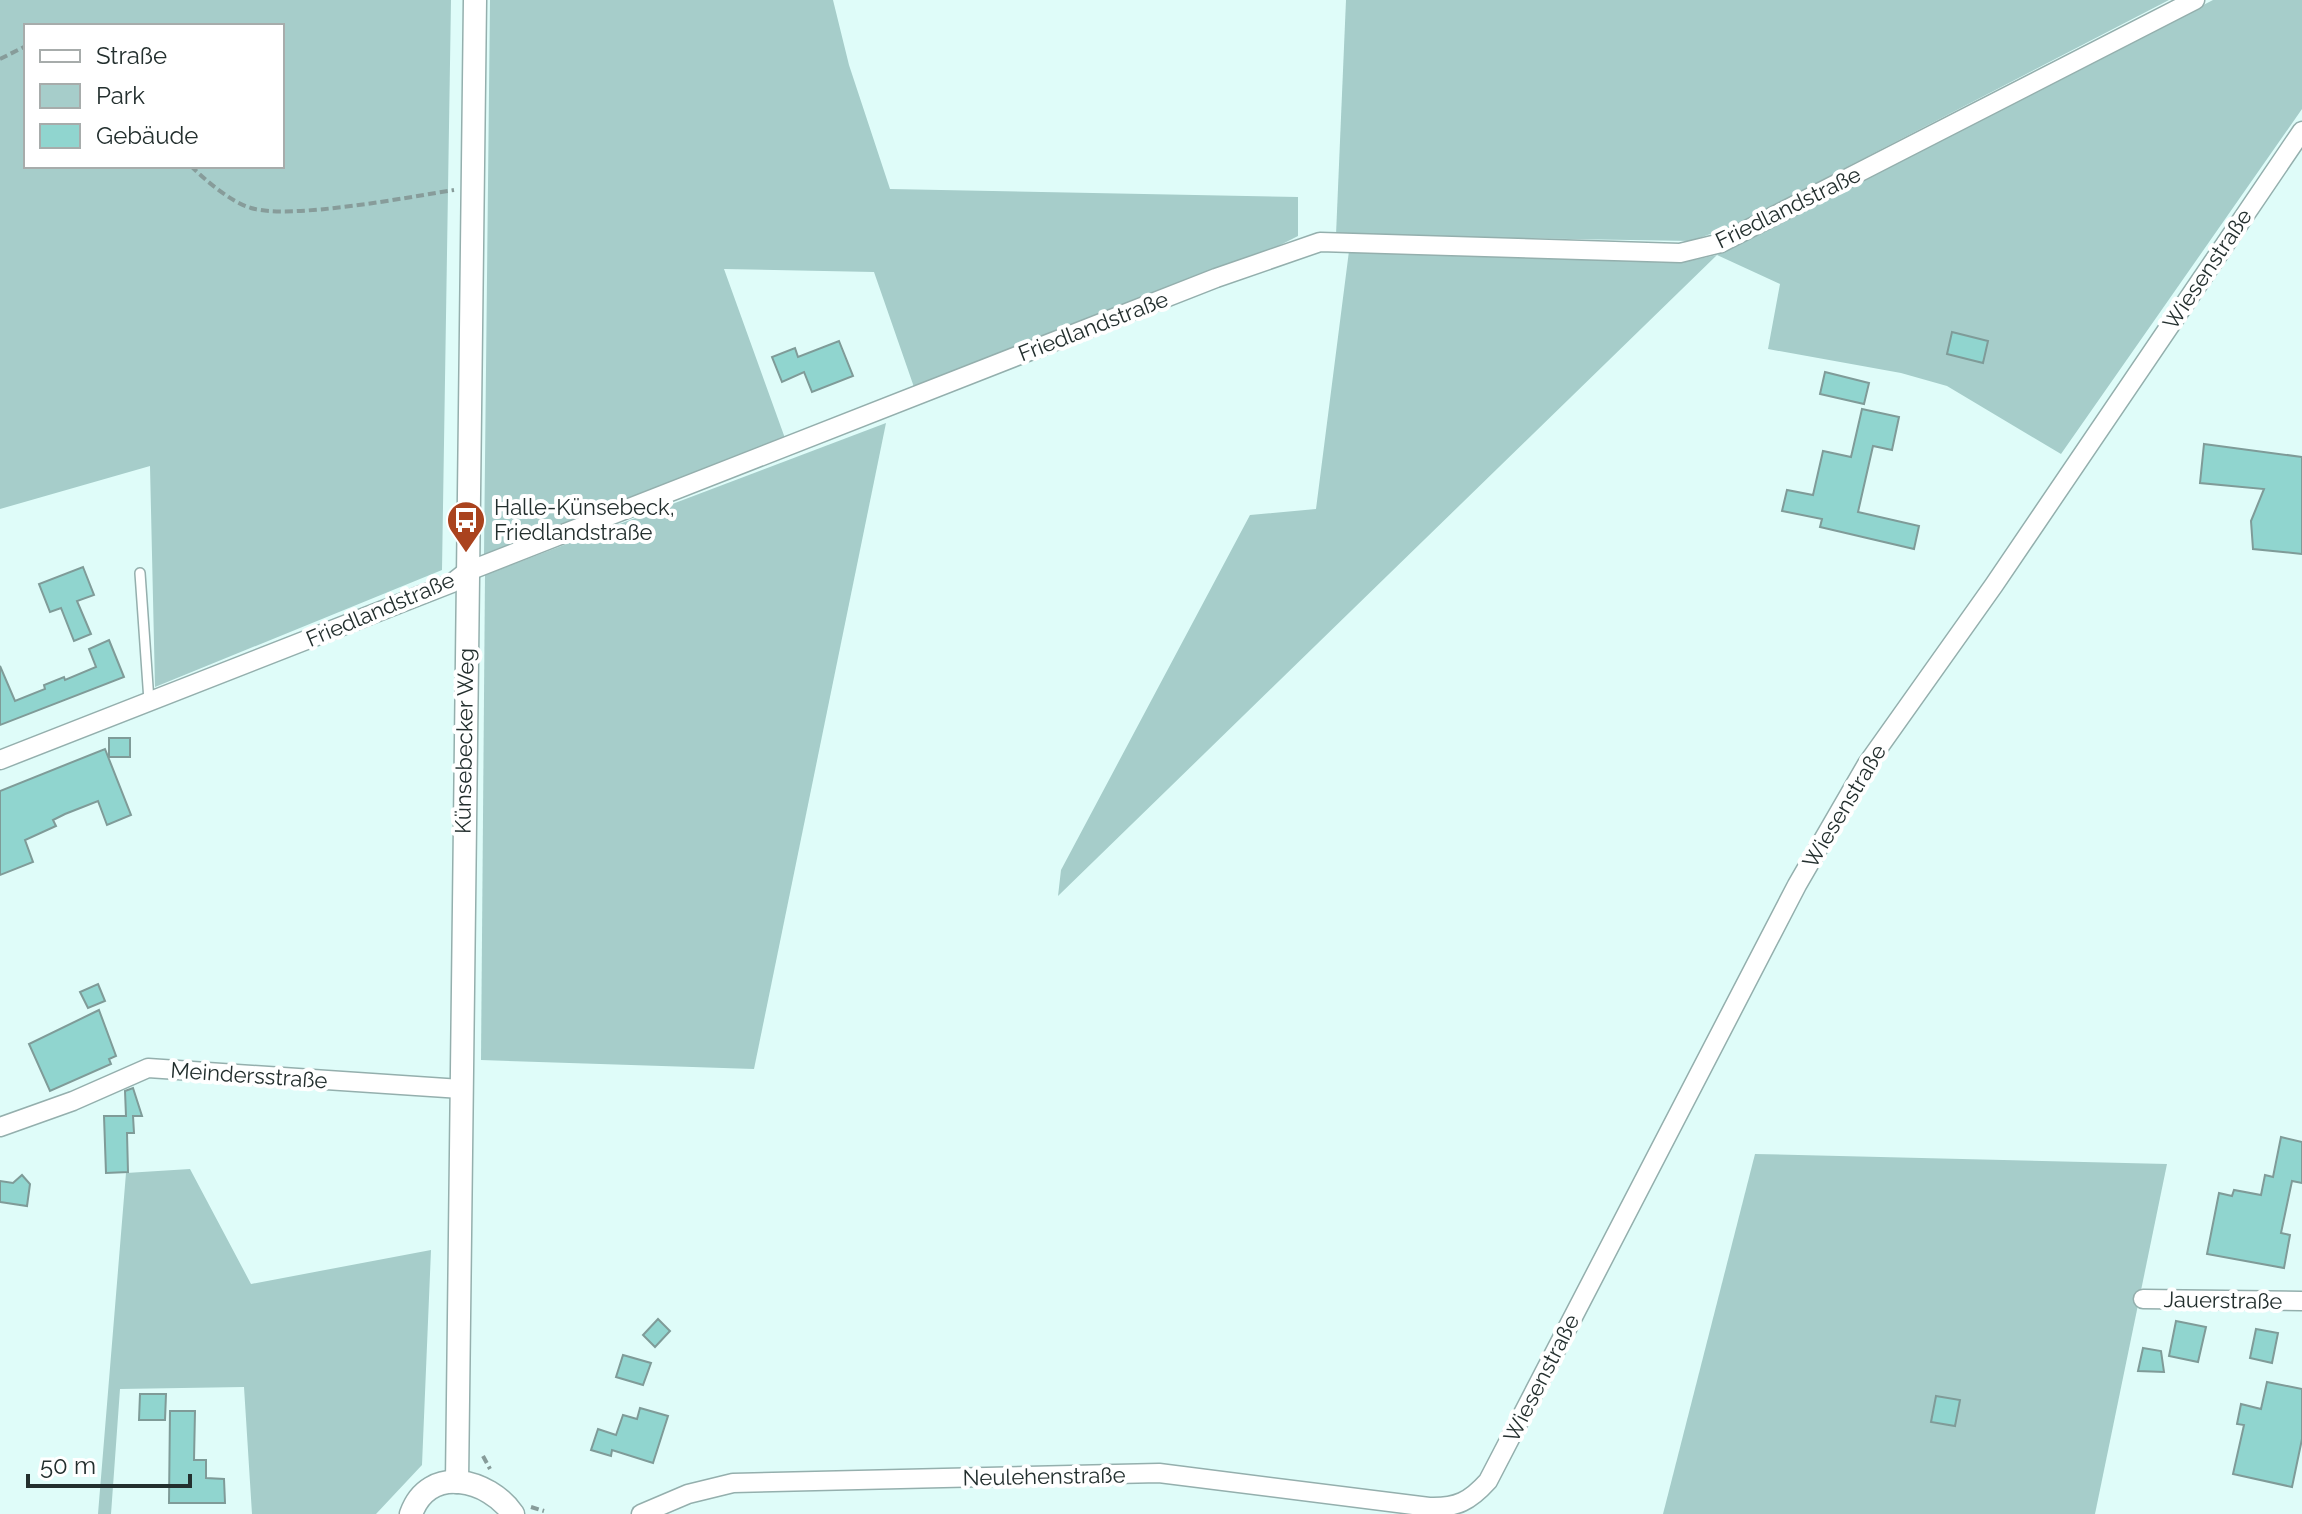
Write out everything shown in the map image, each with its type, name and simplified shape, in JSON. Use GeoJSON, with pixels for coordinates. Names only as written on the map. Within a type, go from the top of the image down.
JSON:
{"type":"FeatureCollection","features":[{"type":"Feature","properties":{"kind":"street","name":"Künsebecker Weg"},"geometry":{"type":"LineString","coordinates":[[457,1482],[475,0]]}},
{"type":"Feature","properties":{"kind":"street","name":"Friedlandstraße"},"geometry":{"type":"LineString","coordinates":[[0,760],[452,583],[466,572],[1216,278],[1320,242],[1680,253],[1721,243],[2195,0]]}},
{"type":"Feature","properties":{"kind":"street","name":"Wiesenstraße"},"geometry":{"type":"LineString","coordinates":[[1452,1511],[1472,1498],[1488,1481],[1797,885],[1867,764],[1994,585],[2302,131]]}},
{"type":"Feature","properties":{"kind":"street","name":"Meindersstraße"},"geometry":{"type":"LineString","coordinates":[[0,1127],[148,1068],[461,1089]]}},
{"type":"Feature","properties":{"kind":"street","name":"Jauerstraße"},"geometry":{"type":"LineString","coordinates":[[2143,1299],[2302,1301]]}},
{"type":"Feature","properties":{"kind":"street","name":"Neulehenstraße"},"geometry":{"type":"LineString","coordinates":[[641,1514],[688,1494],[733,1483],[1159,1473],[1452,1511]]}},
{"type":"Feature","properties":{"kind":"street"},"geometry":{"type":"LineString","coordinates":[[411,1514],[432,1490],[457,1482],[479,1484],[499,1495],[513,1514]]}},
{"type":"Feature","properties":{"kind":"lane"},"geometry":{"type":"LineString","coordinates":[[140,573],[149,701]]}},
{"type":"Feature","properties":{"kind":"path"},"geometry":{"type":"LineString","coordinates":[[0,59],[24,47]]}},
{"type":"Feature","properties":{"kind":"path"},"geometry":{"type":"LineString","coordinates":[[194,168],[248,208],[266,211],[346,206],[460,190]]}},
{"type":"Feature","properties":{"kind":"green space"},"geometry":{"type":"Polygon","coordinates":[[[0,0],[451,0],[442,570],[155,687],[150,466],[0,509],[0,0]]]}},
{"type":"Feature","properties":{"kind":"green space"},"geometry":{"type":"Polygon","coordinates":[[[490,0],[833,0],[849,65],[890,189],[1298,197],[1298,236],[1216,278],[915,390],[874,272],[724,269],[786,441],[484,555],[490,0]]]}},
{"type":"Feature","properties":{"kind":"green space"},"geometry":{"type":"Polygon","coordinates":[[[1346,0],[2169,0],[1735,225],[1691,241],[1336,235],[1346,0]]]}},
{"type":"Feature","properties":{"kind":"green space"},"geometry":{"type":"Polygon","coordinates":[[[2213,0],[2302,0],[2302,109],[2061,454],[1947,386],[1901,373],[1768,349],[1780,284],[1717,255],[2213,0]]]}},
{"type":"Feature","properties":{"kind":"green space"},"geometry":{"type":"Polygon","coordinates":[[[1349,251],[1680,263],[1717,255],[1058,896],[1061,870],[1250,515],[1316,509],[1349,251]]]}},
{"type":"Feature","properties":{"kind":"green space"},"geometry":{"type":"Polygon","coordinates":[[[886,423],[754,1069],[481,1060],[485,575],[886,423]]]}},
{"type":"Feature","properties":{"kind":"green space"},"geometry":{"type":"Polygon","coordinates":[[[1755,1154],[2167,1164],[2095,1514],[1663,1514],[1755,1154]]]}},
{"type":"Feature","properties":{"kind":"green space"},"geometry":{"type":"Polygon","coordinates":[[[190,1169],[251,1284],[431,1250],[422,1465],[376,1514],[252,1514],[244,1387],[120,1389],[111,1514],[98,1514],[126,1173],[190,1169]]]}},
{"type":"Feature","properties":{"kind":"building"},"geometry":{"type":"Polygon","coordinates":[[[1952,332],[1988,341],[1983,363],[1947,354],[1952,332]]]}},
{"type":"Feature","properties":{"kind":"building"},"geometry":{"type":"Polygon","coordinates":[[[839,341],[853,376],[812,392],[804,372],[782,382],[772,357],[795,348],[798,357],[839,341]]]}},
{"type":"Feature","properties":{"kind":"building"},"geometry":{"type":"Polygon","coordinates":[[[1825,372],[1869,383],[1864,404],[1820,394],[1825,372]]]}},
{"type":"Feature","properties":{"kind":"building"},"geometry":{"type":"Polygon","coordinates":[[[1862,409],[1899,417],[1892,450],[1873,446],[1858,512],[1919,526],[1914,549],[1820,527],[1822,519],[1782,511],[1787,490],[1813,495],[1823,451],[1851,457],[1862,409]]]}},
{"type":"Feature","properties":{"kind":"building"},"geometry":{"type":"Polygon","coordinates":[[[2204,444],[2302,457],[2302,554],[2253,549],[2251,521],[2264,489],[2200,483],[2204,444]]]}},
{"type":"Feature","properties":{"kind":"building"},"geometry":{"type":"Polygon","coordinates":[[[83,567],[94,595],[77,601],[91,634],[74,641],[61,608],[50,612],[39,584],[83,567]]]}},
{"type":"Feature","properties":{"kind":"building"},"geometry":{"type":"Polygon","coordinates":[[[109,640],[124,677],[0,725],[0,666],[15,701],[45,689],[44,685],[96,667],[89,649],[109,640]]]}},
{"type":"Feature","properties":{"kind":"building"},"geometry":{"type":"Polygon","coordinates":[[[109,738],[130,738],[130,757],[109,757],[109,738]]]}},
{"type":"Feature","properties":{"kind":"building"},"geometry":{"type":"Polygon","coordinates":[[[105,749],[131,815],[107,825],[98,801],[65,814],[53,820],[56,826],[25,840],[33,862],[0,875],[0,791],[105,749]]]}},
{"type":"Feature","properties":{"kind":"building"},"geometry":{"type":"Polygon","coordinates":[[[98,984],[105,1001],[88,1008],[80,992],[98,984]]]}},
{"type":"Feature","properties":{"kind":"building"},"geometry":{"type":"Polygon","coordinates":[[[99,1010],[116,1056],[109,1059],[111,1064],[50,1091],[29,1044],[99,1010]]]}},
{"type":"Feature","properties":{"kind":"building"},"geometry":{"type":"Polygon","coordinates":[[[133,1088],[142,1116],[133,1116],[134,1133],[127,1133],[128,1172],[106,1173],[104,1116],[126,1116],[125,1091],[133,1088]]]}},
{"type":"Feature","properties":{"kind":"building"},"geometry":{"type":"Polygon","coordinates":[[[2281,1137],[2302,1142],[2302,1183],[2292,1181],[2281,1233],[2290,1235],[2284,1268],[2207,1254],[2219,1193],[2232,1196],[2234,1190],[2261,1195],[2265,1175],[2273,1177],[2281,1137]]]}},
{"type":"Feature","properties":{"kind":"building"},"geometry":{"type":"Polygon","coordinates":[[[22,1175],[30,1184],[27,1206],[0,1202],[0,1181],[13,1183],[22,1175]]]}},
{"type":"Feature","properties":{"kind":"building"},"geometry":{"type":"Polygon","coordinates":[[[658,1319],[670,1331],[655,1347],[643,1335],[658,1319]]]}},
{"type":"Feature","properties":{"kind":"building"},"geometry":{"type":"Polygon","coordinates":[[[2176,1321],[2206,1327],[2198,1362],[2169,1356],[2176,1321]]]}},
{"type":"Feature","properties":{"kind":"building"},"geometry":{"type":"Polygon","coordinates":[[[2256,1329],[2278,1333],[2272,1363],[2250,1358],[2256,1329]]]}},
{"type":"Feature","properties":{"kind":"building"},"geometry":{"type":"Polygon","coordinates":[[[2143,1348],[2161,1351],[2164,1372],[2138,1371],[2143,1348]]]}},
{"type":"Feature","properties":{"kind":"building"},"geometry":{"type":"Polygon","coordinates":[[[623,1355],[651,1363],[643,1385],[616,1377],[623,1355]]]}},
{"type":"Feature","properties":{"kind":"building"},"geometry":{"type":"Polygon","coordinates":[[[2267,1382],[2302,1389],[2302,1439],[2292,1487],[2233,1474],[2244,1425],[2237,1424],[2241,1404],[2261,1409],[2267,1382]]]}},
{"type":"Feature","properties":{"kind":"building"},"geometry":{"type":"Polygon","coordinates":[[[140,1394],[166,1394],[165,1420],[139,1420],[140,1394]]]}},
{"type":"Feature","properties":{"kind":"building"},"geometry":{"type":"Polygon","coordinates":[[[1936,1396],[1960,1400],[1955,1426],[1931,1422],[1936,1396]]]}},
{"type":"Feature","properties":{"kind":"building"},"geometry":{"type":"Polygon","coordinates":[[[640,1408],[668,1416],[653,1463],[612,1450],[611,1456],[591,1450],[598,1429],[616,1435],[623,1415],[637,1419],[640,1408]]]}},
{"type":"Feature","properties":{"kind":"building"},"geometry":{"type":"Polygon","coordinates":[[[170,1411],[195,1411],[194,1460],[206,1460],[206,1478],[224,1479],[225,1503],[169,1503],[170,1411]]]}},
{"type":"Feature","properties":{"kind":"place","name":"Halle-Künsebeck, Friedlandstraße"},"geometry":{"type":"Point","coordinates":[466,554]}}]}
